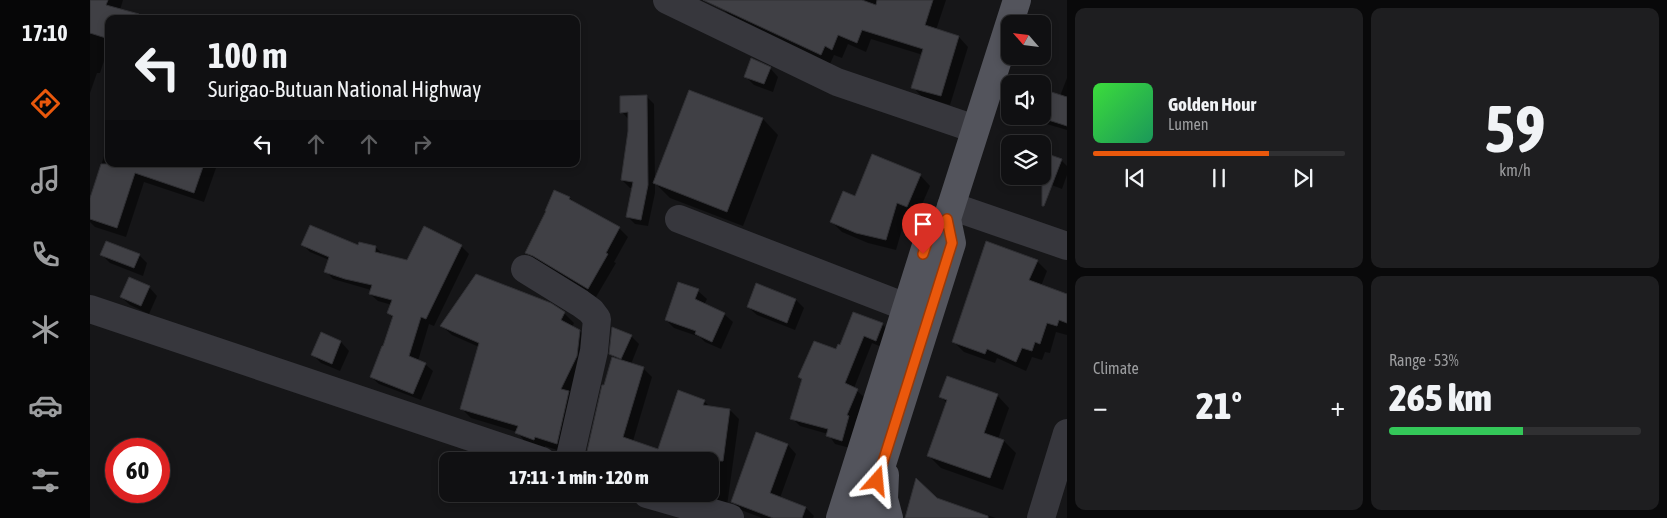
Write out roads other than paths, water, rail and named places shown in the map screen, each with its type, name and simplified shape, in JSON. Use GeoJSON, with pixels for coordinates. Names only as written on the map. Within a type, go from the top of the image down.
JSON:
{"type":"FeatureCollection","features":[{"type":"Feature","properties":{"kind":"main road"},"geometry":{"type":"LineString","coordinates":[[865,518],[952,243],[949,213],[1017,0]]}},
{"type":"Feature","properties":{"kind":"main road"},"geometry":{"type":"LineString","coordinates":[[840,518],[929,236],[949,213]]}},
{"type":"Feature","properties":{"kind":"main road"},"geometry":{"type":"LineString","coordinates":[[886,451],[884,499],[889,518]]}},
{"type":"Feature","properties":{"kind":"street"},"geometry":{"type":"LineString","coordinates":[[667,0],[837,82],[975,129]]}},
{"type":"Feature","properties":{"kind":"street"},"geometry":{"type":"LineString","coordinates":[[949,213],[1067,246]]}},
{"type":"Feature","properties":{"kind":"street"},"geometry":{"type":"LineString","coordinates":[[679,219],[906,307]]}},
{"type":"Feature","properties":{"kind":"street"},"geometry":{"type":"LineString","coordinates":[[525,268],[580,303],[591,311],[597,320],[594,351],[571,452]]}},
{"type":"Feature","properties":{"kind":"street"},"geometry":{"type":"LineString","coordinates":[[90,309],[515,452]]}},
{"type":"Feature","properties":{"kind":"street"},"geometry":{"type":"LineString","coordinates":[[1041,518],[1067,433]]}},
{"type":"Feature","properties":{"kind":"street"},"geometry":{"type":"LineString","coordinates":[[675,502],[730,518]]}}]}
